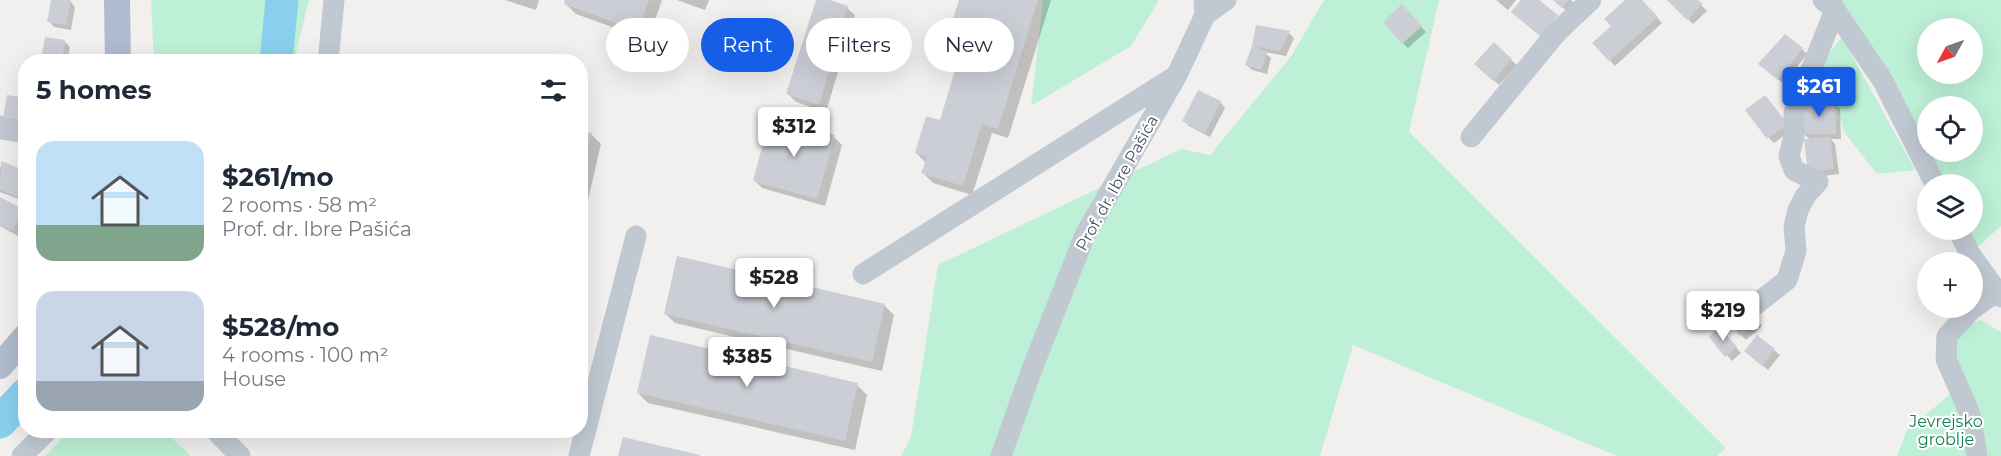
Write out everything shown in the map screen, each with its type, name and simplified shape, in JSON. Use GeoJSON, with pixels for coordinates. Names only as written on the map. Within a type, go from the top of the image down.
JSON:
{"type":"FeatureCollection","features":[{"type":"Feature","properties":{"kind":"main road"},"geometry":{"type":"LineString","coordinates":[[117,0],[118,54]]}},
{"type":"Feature","properties":{"kind":"main road"},"geometry":{"type":"LineString","coordinates":[[0,366],[18,345]]}},
{"type":"Feature","properties":{"kind":"street"},"geometry":{"type":"LineString","coordinates":[[329,54],[334,0]]}},
{"type":"Feature","properties":{"kind":"street","name":"Prof. dr. Ibre Pašića"},"geometry":{"type":"LineString","coordinates":[[1001,456],[1032,369],[1085,235],[1177,75],[1204,8],[1226,0]]}},
{"type":"Feature","properties":{"kind":"street"},"geometry":{"type":"LineString","coordinates":[[1471,137],[1557,32],[1592,0]]}},
{"type":"Feature","properties":{"kind":"street"},"geometry":{"type":"LineString","coordinates":[[1829,4],[1883,81],[1930,174]]}},
{"type":"Feature","properties":{"kind":"street"},"geometry":{"type":"LineString","coordinates":[[1755,305],[1787,280],[1796,251],[1794,227],[1798,210],[1806,195],[1818,183],[1794,170],[1789,156],[1794,136],[1794,113],[1829,4]]}},
{"type":"Feature","properties":{"kind":"street"},"geometry":{"type":"LineString","coordinates":[[863,274],[1177,75]]}},
{"type":"Feature","properties":{"kind":"street"},"geometry":{"type":"LineString","coordinates":[[0,126],[2,129],[18,132]]}},
{"type":"Feature","properties":{"kind":"street"},"geometry":{"type":"LineString","coordinates":[[588,421],[636,236]]}},
{"type":"Feature","properties":{"kind":"street"},"geometry":{"type":"LineString","coordinates":[[1963,240],[1970,254],[1999,294],[1971,310],[1947,336],[1946,358],[1970,414],[1977,456]]}},
{"type":"Feature","properties":{"kind":"street"},"geometry":{"type":"LineString","coordinates":[[22,456],[40,438]]}},
{"type":"Feature","properties":{"kind":"street"},"geometry":{"type":"LineString","coordinates":[[223,438],[240,456]]}},
{"type":"Feature","properties":{"kind":"street"},"geometry":{"type":"LineString","coordinates":[[579,456],[584,438]]}},
{"type":"Feature","properties":{"kind":"green space"},"geometry":{"type":"Polygon","coordinates":[[[151,0],[309,0],[296,54],[154,54],[151,0]]]}},
{"type":"Feature","properties":{"kind":"green space"},"geometry":{"type":"Polygon","coordinates":[[[1043,0],[1159,0],[1131,46],[1031,106],[1043,0]]]}},
{"type":"Feature","properties":{"kind":"green space"},"geometry":{"type":"Polygon","coordinates":[[[1324,0],[1439,0],[1409,132],[1726,448],[1717,456],[1617,456],[1353,345],[1320,456],[901,456],[911,437],[938,265],[1181,149],[1210,155],[1292,55],[1324,0]]]}},
{"type":"Feature","properties":{"kind":"green space"},"geometry":{"type":"Polygon","coordinates":[[[1831,0],[2001,0],[2001,226],[1972,252],[1969,252],[1963,240],[1983,240],[1983,174],[1929,174],[1923,162],[1983,162],[1983,96],[1917,96],[1917,152],[1831,0]]]}},
{"type":"Feature","properties":{"kind":"green space"},"geometry":{"type":"Polygon","coordinates":[[[1842,37],[1915,170],[1877,174],[1844,132],[1824,60],[1842,37]]]}},
{"type":"Feature","properties":{"kind":"green space","name":"Jevrejsko groblje"},"geometry":{"type":"Polygon","coordinates":[[[1981,320],[2001,332],[2001,456],[1897,456],[1907,430],[1958,388],[1946,359],[1960,328],[1981,320]]]}},
{"type":"Feature","properties":{"kind":"green space"},"geometry":{"type":"Polygon","coordinates":[[[62,438],[172,438],[191,456],[45,456],[62,438]]]}},
{"type":"Feature","properties":{"kind":"building"},"geometry":{"type":"Polygon","coordinates":[[[51,0],[71,0],[66,25],[47,22],[51,0]]]}},
{"type":"Feature","properties":{"kind":"building"},"geometry":{"type":"Polygon","coordinates":[[[565,0],[649,0],[643,18],[606,19],[564,4],[565,0]]]}},
{"type":"Feature","properties":{"kind":"building"},"geometry":{"type":"Polygon","coordinates":[[[816,0],[830,0],[848,6],[844,18],[810,18],[816,0]]]}},
{"type":"Feature","properties":{"kind":"building"},"geometry":{"type":"Polygon","coordinates":[[[959,0],[1038,0],[998,129],[982,124],[963,186],[921,173],[927,157],[915,153],[926,116],[940,120],[955,72],[1014,72],[1014,18],[953,18],[959,0]]]}},
{"type":"Feature","properties":{"kind":"building"},"geometry":{"type":"Polygon","coordinates":[[[1521,0],[1539,0],[1558,15],[1541,37],[1511,12],[1521,0]]]}},
{"type":"Feature","properties":{"kind":"building"},"geometry":{"type":"Polygon","coordinates":[[[1553,0],[1569,0],[1562,8],[1553,0]]]}},
{"type":"Feature","properties":{"kind":"building"},"geometry":{"type":"Polygon","coordinates":[[[1625,0],[1642,0],[1658,17],[1609,61],[1592,43],[1611,26],[1604,19],[1625,0]]]}},
{"type":"Feature","properties":{"kind":"building"},"geometry":{"type":"Polygon","coordinates":[[[1667,0],[1698,0],[1703,4],[1687,20],[1667,0]]]}},
{"type":"Feature","properties":{"kind":"building"},"geometry":{"type":"Polygon","coordinates":[[[1402,4],[1422,26],[1402,44],[1383,22],[1402,4]]]}},
{"type":"Feature","properties":{"kind":"building"},"geometry":{"type":"Polygon","coordinates":[[[1256,25],[1290,31],[1280,51],[1252,46],[1256,25]]]}},
{"type":"Feature","properties":{"kind":"building"},"geometry":{"type":"Polygon","coordinates":[[[806,31],[806,72],[829,72],[819,105],[786,94],[806,31]]]}},
{"type":"Feature","properties":{"kind":"building"},"geometry":{"type":"Polygon","coordinates":[[[1785,34],[1803,48],[1778,80],[1758,64],[1785,34]]]}},
{"type":"Feature","properties":{"kind":"building"},"geometry":{"type":"Polygon","coordinates":[[[45,37],[65,40],[63,54],[42,54],[45,37]]]}},
{"type":"Feature","properties":{"kind":"building"},"geometry":{"type":"Polygon","coordinates":[[[1494,42],[1512,59],[1493,81],[1474,64],[1494,42]]]}},
{"type":"Feature","properties":{"kind":"building"},"geometry":{"type":"Polygon","coordinates":[[[1252,46],[1267,52],[1261,70],[1245,65],[1252,46]]]}},
{"type":"Feature","properties":{"kind":"building"},"geometry":{"type":"Polygon","coordinates":[[[1198,90],[1221,101],[1205,133],[1182,121],[1198,90]]]}},
{"type":"Feature","properties":{"kind":"building"},"geometry":{"type":"Polygon","coordinates":[[[7,95],[18,97],[18,120],[3,118],[7,95]]]}},
{"type":"Feature","properties":{"kind":"building"},"geometry":{"type":"Polygon","coordinates":[[[1765,95],[1788,124],[1767,139],[1745,110],[1765,95]]]}},
{"type":"Feature","properties":{"kind":"building"},"geometry":{"type":"Polygon","coordinates":[[[1802,102],[1835,102],[1836,134],[1802,134],[1802,102]]]}},
{"type":"Feature","properties":{"kind":"building"},"geometry":{"type":"Polygon","coordinates":[[[770,117],[835,135],[817,199],[753,181],[770,117]]]}},
{"type":"Feature","properties":{"kind":"building"},"geometry":{"type":"Polygon","coordinates":[[[588,132],[592,133],[588,149],[588,132]]]}},
{"type":"Feature","properties":{"kind":"building"},"geometry":{"type":"Polygon","coordinates":[[[1830,137],[1834,169],[1808,172],[1804,139],[1830,137]]]}},
{"type":"Feature","properties":{"kind":"building"},"geometry":{"type":"Polygon","coordinates":[[[1,161],[18,168],[18,197],[0,190],[1,161]]]}},
{"type":"Feature","properties":{"kind":"building"},"geometry":{"type":"Polygon","coordinates":[[[0,197],[18,207],[18,220],[12,231],[0,225],[0,197]]]}},
{"type":"Feature","properties":{"kind":"building"},"geometry":{"type":"Polygon","coordinates":[[[677,256],[885,304],[872,362],[664,314],[677,256]]]}},
{"type":"Feature","properties":{"kind":"building"},"geometry":{"type":"Polygon","coordinates":[[[1744,303],[1758,320],[1740,336],[1726,317],[1744,303]]]}},
{"type":"Feature","properties":{"kind":"building"},"geometry":{"type":"Polygon","coordinates":[[[1720,327],[1737,347],[1725,357],[1709,337],[1720,327]]]}},
{"type":"Feature","properties":{"kind":"building"},"geometry":{"type":"Polygon","coordinates":[[[650,335],[858,383],[845,441],[637,393],[650,335]]]}},
{"type":"Feature","properties":{"kind":"building"},"geometry":{"type":"Polygon","coordinates":[[[1757,335],[1775,349],[1762,366],[1744,351],[1757,335]]]}},
{"type":"Feature","properties":{"kind":"building"},"geometry":{"type":"Polygon","coordinates":[[[623,437],[700,455],[700,456],[618,456],[623,437]]]}},
{"type":"Feature","properties":{"kind":"waterway"},"geometry":{"type":"LineString","coordinates":[[277,54],[282,0]]}},
{"type":"Feature","properties":{"kind":"waterway"},"geometry":{"type":"LineString","coordinates":[[0,422],[18,403]]}}]}
